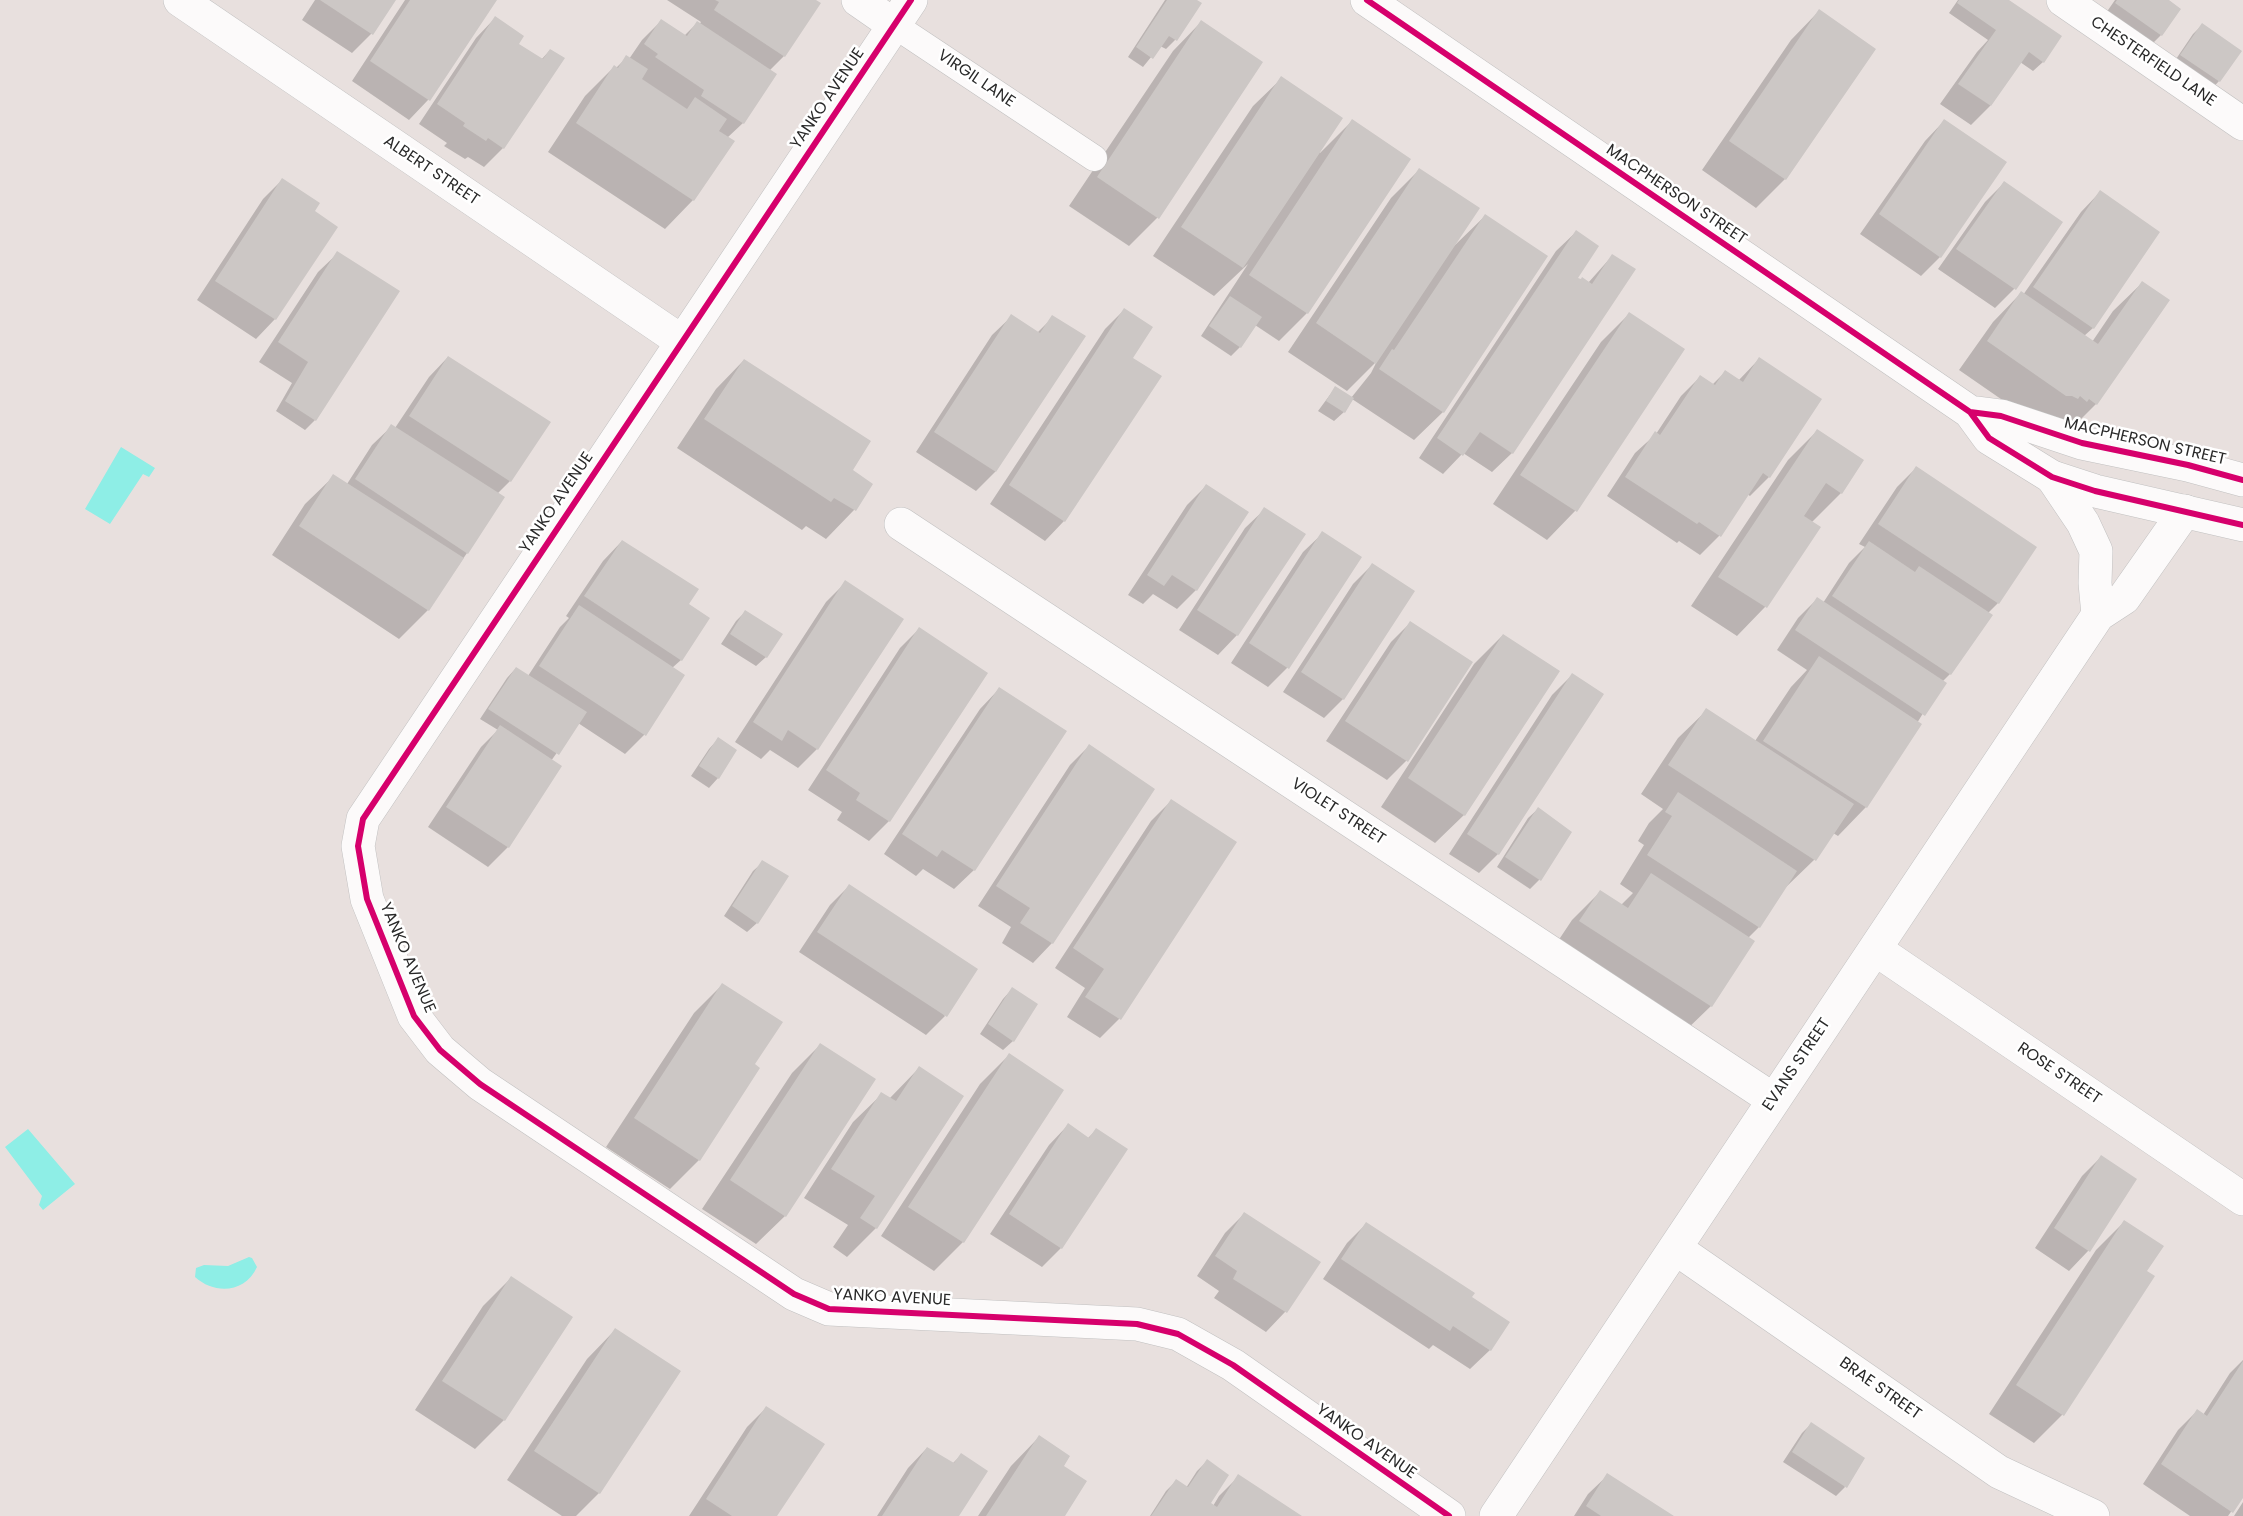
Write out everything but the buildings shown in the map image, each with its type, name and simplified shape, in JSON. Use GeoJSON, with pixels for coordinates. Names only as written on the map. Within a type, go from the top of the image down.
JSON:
{"type":"FeatureCollection","features":[{"type":"Feature","properties":{"kind":"street","name":"ALBERT STREET"},"geometry":{"type":"LineString","coordinates":[[180,0],[681,341]]}},
{"type":"Feature","properties":{"kind":"street","name":"VIRGIL LANE"},"geometry":{"type":"LineString","coordinates":[[858,0],[902,12]]}},
{"type":"Feature","properties":{"kind":"street","name":"MACPHERSON STREET"},"geometry":{"type":"LineString","coordinates":[[1367,0],[1970,412],[1989,438],[2052,477],[2095,491],[2243,525]]}},
{"type":"Feature","properties":{"kind":"street","name":"CHESTERFIELD LANE"},"geometry":{"type":"LineString","coordinates":[[2062,0],[2243,124]]}},
{"type":"Feature","properties":{"kind":"street","name":"YANKO AVENUE"},"geometry":{"type":"LineString","coordinates":[[902,12],[363,819],[357,846],[367,899],[414,1016],[440,1050],[480,1084],[794,1294],[829,1309],[1137,1324],[1178,1334],[1233,1365],[1449,1516]]}},
{"type":"Feature","properties":{"kind":"street","name":"MACPHERSON STREET"},"geometry":{"type":"LineString","coordinates":[[1970,412],[2001,416],[2082,443],[2188,465],[2243,480]]}},
{"type":"Feature","properties":{"kind":"street"},"geometry":{"type":"LineString","coordinates":[[2185,511],[2188,465]]}},
{"type":"Feature","properties":{"kind":"street"},"geometry":{"type":"LineString","coordinates":[[2052,477],[2083,523],[2096,551],[2095,583],[2098,615]]}},
{"type":"Feature","properties":{"kind":"street","name":"EVANS STREET"},"geometry":{"type":"LineString","coordinates":[[1496,1516],[2098,615],[2124,598],[2185,511]]}},
{"type":"Feature","properties":{"kind":"street","name":"VIOLET STREET"},"geometry":{"type":"LineString","coordinates":[[901,524],[1774,1100]]}},
{"type":"Feature","properties":{"kind":"street","name":"ROSE STREET"},"geometry":{"type":"LineString","coordinates":[[1875,949],[2243,1199]]}},
{"type":"Feature","properties":{"kind":"street","name":"BRAE STREET"},"geometry":{"type":"LineString","coordinates":[[1675,1248],[1999,1472],[2093,1516]]}},
{"type":"Feature","properties":{"kind":"lane","name":"VIRGIL LANE"},"geometry":{"type":"LineString","coordinates":[[902,12],[1094,158]]}},
{"type":"Feature","properties":{"kind":"water"},"geometry":{"type":"Polygon","coordinates":[[[121,447],[155,468],[149,477],[143,474],[110,524],[85,509],[121,447]]]}},
{"type":"Feature","properties":{"kind":"water"},"geometry":{"type":"Polygon","coordinates":[[[28,1129],[75,1184],[43,1210],[39,1205],[42,1196],[5,1147],[28,1129]]]}},
{"type":"Feature","properties":{"kind":"water"},"geometry":{"type":"Polygon","coordinates":[[[249,1257],[257,1267],[252,1276],[237,1286],[220,1289],[211,1287],[195,1277],[196,1268],[204,1265],[228,1266],[249,1257]]]}},
{"type":"Feature","properties":{"kind":"cycle path"},"geometry":{"type":"LineString","coordinates":[[911,0],[363,819],[358,846],[367,899],[414,1016],[440,1050],[480,1084],[794,1294],[829,1309],[1137,1324],[1178,1334],[1233,1365],[1449,1516]]}},
{"type":"Feature","properties":{"kind":"cycle path"},"geometry":{"type":"LineString","coordinates":[[1367,0],[1970,412],[1989,438],[2052,477],[2095,491],[2243,525]]}},
{"type":"Feature","properties":{"kind":"cycle path"},"geometry":{"type":"LineString","coordinates":[[1970,412],[2001,416],[2082,443],[2188,465],[2243,480]]}}]}
